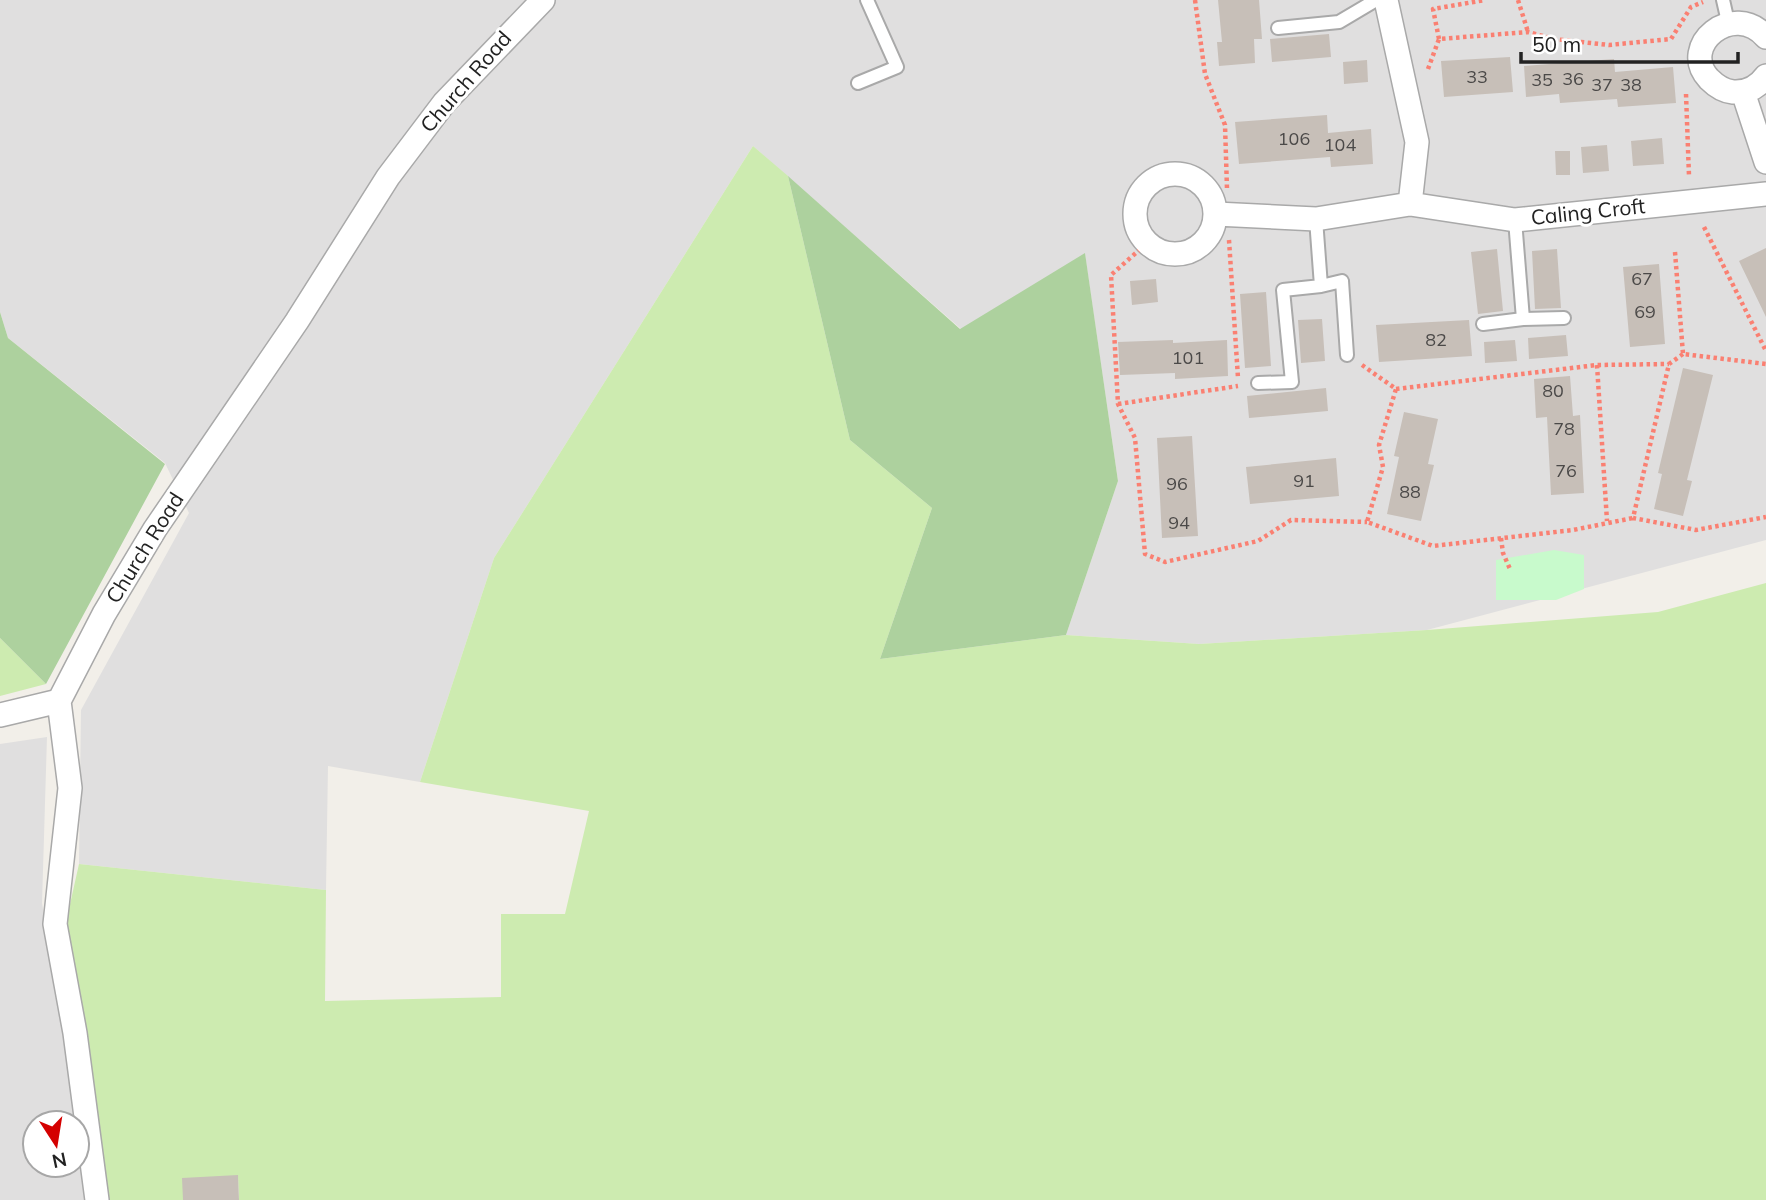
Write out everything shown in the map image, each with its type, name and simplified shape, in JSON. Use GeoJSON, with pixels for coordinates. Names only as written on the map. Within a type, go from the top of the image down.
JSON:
{"type":"FeatureCollection","features":[{"type":"Feature","properties":{"kind":"street","name":"Church Road"},"geometry":{"type":"LineString","coordinates":[[59,701],[104,614],[155,529],[298,321],[388,177],[444,103],[542,0]]}},
{"type":"Feature","properties":{"kind":"street"},"geometry":{"type":"LineString","coordinates":[[1386,0],[1417,142],[1410,204]]}},
{"type":"Feature","properties":{"kind":"street"},"geometry":{"type":"LineString","coordinates":[[1766,37],[1753,24],[1741,21],[1726,11],[1706,37],[1700,53],[1701,66],[1718,88],[1743,92],[1761,83],[1766,76]]}},
{"type":"Feature","properties":{"kind":"street"},"geometry":{"type":"LineString","coordinates":[[1743,92],[1766,162]]}},
{"type":"Feature","properties":{"kind":"street"},"geometry":{"type":"LineString","coordinates":[[1182,174],[1195,178],[1206,187],[1216,214],[1213,228],[1206,240],[1186,253],[1172,254],[1158,251],[1146,243],[1138,232],[1134,218],[1135,204],[1145,186],[1156,177],[1182,174]]}},
{"type":"Feature","properties":{"kind":"street","name":"Caling Croft"},"geometry":{"type":"LineString","coordinates":[[1216,214],[1316,219],[1410,204],[1515,220],[1766,194]]}},
{"type":"Feature","properties":{"kind":"street"},"geometry":{"type":"LineString","coordinates":[[0,715],[59,701],[70,788],[55,924],[75,1033],[97,1200]]}},
{"type":"Feature","properties":{"kind":"lane"},"geometry":{"type":"LineString","coordinates":[[858,83],[897,67],[867,0]]}},
{"type":"Feature","properties":{"kind":"lane"},"geometry":{"type":"LineString","coordinates":[[1278,28],[1339,22],[1376,0]]}},
{"type":"Feature","properties":{"kind":"lane"},"geometry":{"type":"LineString","coordinates":[[1316,219],[1321,286]]}},
{"type":"Feature","properties":{"kind":"lane"},"geometry":{"type":"LineString","coordinates":[[1515,220],[1523,319]]}},
{"type":"Feature","properties":{"kind":"lane"},"geometry":{"type":"LineString","coordinates":[[1258,383],[1292,382],[1283,290],[1342,281],[1347,355]]}},
{"type":"Feature","properties":{"kind":"lane"},"geometry":{"type":"LineString","coordinates":[[1483,324],[1564,318]]}},
{"type":"Feature","properties":{"kind":"path"},"geometry":{"type":"LineString","coordinates":[[1404,85],[1423,82],[1439,40],[1433,9],[1485,0]]}},
{"type":"Feature","properties":{"kind":"path"},"geometry":{"type":"LineString","coordinates":[[1518,0],[1528,32]]}},
{"type":"Feature","properties":{"kind":"path"},"geometry":{"type":"LineString","coordinates":[[1671,39],[1691,7],[1708,0]]}},
{"type":"Feature","properties":{"kind":"path"},"geometry":{"type":"LineString","coordinates":[[1439,40],[1528,32],[1554,39],[1609,45],[1671,39]]}},
{"type":"Feature","properties":{"kind":"path"},"geometry":{"type":"LineString","coordinates":[[1671,39],[1675,50]]}},
{"type":"Feature","properties":{"kind":"path"},"geometry":{"type":"LineString","coordinates":[[1686,81],[1690,200],[1766,351]]}},
{"type":"Feature","properties":{"kind":"path"},"geometry":{"type":"LineString","coordinates":[[1146,243],[1111,275],[1118,404],[1135,438],[1145,554],[1165,562],[1258,541],[1291,520],[1367,522],[1433,547],[1573,530],[1633,518],[1696,530],[1766,517]]}},
{"type":"Feature","properties":{"kind":"path"},"geometry":{"type":"LineString","coordinates":[[1675,253],[1683,354]]}},
{"type":"Feature","properties":{"kind":"path"},"geometry":{"type":"LineString","coordinates":[[1347,355],[1395,389],[1597,365],[1669,364],[1683,354],[1766,364]]}},
{"type":"Feature","properties":{"kind":"path"},"geometry":{"type":"LineString","coordinates":[[1633,518],[1669,364]]}},
{"type":"Feature","properties":{"kind":"path"},"geometry":{"type":"LineString","coordinates":[[1597,365],[1608,521]]}},
{"type":"Feature","properties":{"kind":"path"},"geometry":{"type":"LineString","coordinates":[[1118,404],[1258,383]]}},
{"type":"Feature","properties":{"kind":"path"},"geometry":{"type":"LineString","coordinates":[[1367,522],[1383,467],[1379,445],[1395,389]]}},
{"type":"Feature","properties":{"kind":"path"},"geometry":{"type":"LineString","coordinates":[[1501,538],[1503,553],[1510,569]]}},
{"type":"Feature","properties":{"kind":"shaded area"},"geometry":{"type":"Polygon","coordinates":[[[0,0],[1766,0],[1766,540],[1427,630],[1199,644],[1066,635],[1118,481],[1085,254],[961,329],[753,146],[494,558],[420,782],[328,766],[326,890],[79,864],[81,710],[189,513],[165,463],[8,338],[0,312],[0,0]]]}},
{"type":"Feature","properties":{"kind":"shaded area"},"geometry":{"type":"Polygon","coordinates":[[[47,737],[42,903],[75,1109],[21,1109],[21,1179],[87,1179],[90,1200],[0,1200],[0,744],[47,737]]]}},
{"type":"Feature","properties":{"kind":"green space"},"geometry":{"type":"Polygon","coordinates":[[[753,146],[788,176],[850,440],[932,508],[880,659],[1066,635],[1199,644],[1658,612],[1766,583],[1766,1200],[239,1200],[238,1176],[183,1200],[109,1200],[66,922],[79,864],[326,890],[325,1001],[501,997],[501,914],[565,914],[589,811],[420,782],[494,558],[753,146]]]}},
{"type":"Feature","properties":{"kind":"green space"},"geometry":{"type":"Polygon","coordinates":[[[788,176],[960,329],[1085,253],[1118,481],[1066,635],[880,659],[932,508],[850,440],[788,176]]]}},
{"type":"Feature","properties":{"kind":"green space"},"geometry":{"type":"Polygon","coordinates":[[[0,312],[8,338],[165,464],[46,684],[0,638],[0,312]]]}},
{"type":"Feature","properties":{"kind":"green space"},"geometry":{"type":"Polygon","coordinates":[[[1554,550],[1584,555],[1584,589],[1556,600],[1496,600],[1496,560],[1554,550]]]}},
{"type":"Feature","properties":{"kind":"green space"},"geometry":{"type":"Polygon","coordinates":[[[0,638],[46,684],[0,696],[0,638]]]}},
{"type":"Feature","properties":{"kind":"building"},"geometry":{"type":"Polygon","coordinates":[[[1218,0],[1259,0],[1262,39],[1254,39],[1255,63],[1219,66],[1217,42],[1222,42],[1218,0]]]}},
{"type":"Feature","properties":{"kind":"building"},"geometry":{"type":"Polygon","coordinates":[[[1329,34],[1331,57],[1272,62],[1270,39],[1329,34]]]}},
{"type":"Feature","properties":{"kind":"building"},"geometry":{"type":"Polygon","coordinates":[[[1510,57],[1513,92],[1444,97],[1441,61],[1510,57]]]}},
{"type":"Feature","properties":{"kind":"building"},"geometry":{"type":"Polygon","coordinates":[[[1614,59],[1615,72],[1673,67],[1676,103],[1618,107],[1617,99],[1560,103],[1559,94],[1526,97],[1524,66],[1614,59]]]}},
{"type":"Feature","properties":{"kind":"building"},"geometry":{"type":"Polygon","coordinates":[[[1367,60],[1368,82],[1344,84],[1343,62],[1367,60]]]}},
{"type":"Feature","properties":{"kind":"building"},"geometry":{"type":"Polygon","coordinates":[[[1327,115],[1328,133],[1371,129],[1373,164],[1331,167],[1330,157],[1239,164],[1235,122],[1327,115]]]}},
{"type":"Feature","properties":{"kind":"building"},"geometry":{"type":"Polygon","coordinates":[[[1662,138],[1664,164],[1633,166],[1631,141],[1662,138]]]}},
{"type":"Feature","properties":{"kind":"building"},"geometry":{"type":"Polygon","coordinates":[[[1607,145],[1609,171],[1583,173],[1581,147],[1607,145]]]}},
{"type":"Feature","properties":{"kind":"building"},"geometry":{"type":"Polygon","coordinates":[[[1555,151],[1570,151],[1570,175],[1556,175],[1555,151]]]}},
{"type":"Feature","properties":{"kind":"building"},"geometry":{"type":"Polygon","coordinates":[[[1766,248],[1766,317],[1739,261],[1766,248]]]}},
{"type":"Feature","properties":{"kind":"building"},"geometry":{"type":"Polygon","coordinates":[[[1497,249],[1503,311],[1478,314],[1471,252],[1497,249]]]}},
{"type":"Feature","properties":{"kind":"building"},"geometry":{"type":"Polygon","coordinates":[[[1557,249],[1561,308],[1535,309],[1532,251],[1557,249]]]}},
{"type":"Feature","properties":{"kind":"building"},"geometry":{"type":"Polygon","coordinates":[[[1659,264],[1665,344],[1630,347],[1623,267],[1659,264]]]}},
{"type":"Feature","properties":{"kind":"building"},"geometry":{"type":"Polygon","coordinates":[[[1156,279],[1158,302],[1132,305],[1130,281],[1156,279]]]}},
{"type":"Feature","properties":{"kind":"building"},"geometry":{"type":"Polygon","coordinates":[[[1266,292],[1271,366],[1245,368],[1240,294],[1266,292]]]}},
{"type":"Feature","properties":{"kind":"building"},"geometry":{"type":"Polygon","coordinates":[[[1322,319],[1325,361],[1301,363],[1298,320],[1322,319]]]}},
{"type":"Feature","properties":{"kind":"building"},"geometry":{"type":"Polygon","coordinates":[[[1469,320],[1472,356],[1379,362],[1376,325],[1469,320]]]}},
{"type":"Feature","properties":{"kind":"building"},"geometry":{"type":"Polygon","coordinates":[[[1566,335],[1568,356],[1529,359],[1528,338],[1566,335]]]}},
{"type":"Feature","properties":{"kind":"building"},"geometry":{"type":"Polygon","coordinates":[[[1173,340],[1173,343],[1227,340],[1228,376],[1175,379],[1175,373],[1120,375],[1118,342],[1173,340]]]}},
{"type":"Feature","properties":{"kind":"building"},"geometry":{"type":"Polygon","coordinates":[[[1515,340],[1517,361],[1485,363],[1484,342],[1515,340]]]}},
{"type":"Feature","properties":{"kind":"building"},"geometry":{"type":"Polygon","coordinates":[[[1683,368],[1713,375],[1687,480],[1692,481],[1683,516],[1654,509],[1662,474],[1658,473],[1683,368]]]}},
{"type":"Feature","properties":{"kind":"building"},"geometry":{"type":"Polygon","coordinates":[[[1570,376],[1573,416],[1580,415],[1584,493],[1551,495],[1547,417],[1536,418],[1534,379],[1570,376]]]}},
{"type":"Feature","properties":{"kind":"building"},"geometry":{"type":"Polygon","coordinates":[[[1326,388],[1328,411],[1249,418],[1247,396],[1326,388]]]}},
{"type":"Feature","properties":{"kind":"building"},"geometry":{"type":"Polygon","coordinates":[[[1404,412],[1438,419],[1428,464],[1434,465],[1421,521],[1387,514],[1399,457],[1394,456],[1404,412]]]}},
{"type":"Feature","properties":{"kind":"building"},"geometry":{"type":"Polygon","coordinates":[[[1192,436],[1198,536],[1162,538],[1157,438],[1192,436]]]}},
{"type":"Feature","properties":{"kind":"building"},"geometry":{"type":"Polygon","coordinates":[[[1336,458],[1339,496],[1250,504],[1246,467],[1336,458]]]}},
{"type":"Feature","properties":{"kind":"building"},"geometry":{"type":"Polygon","coordinates":[[[238,1175],[239,1200],[183,1200],[182,1178],[238,1175]]]}}]}
